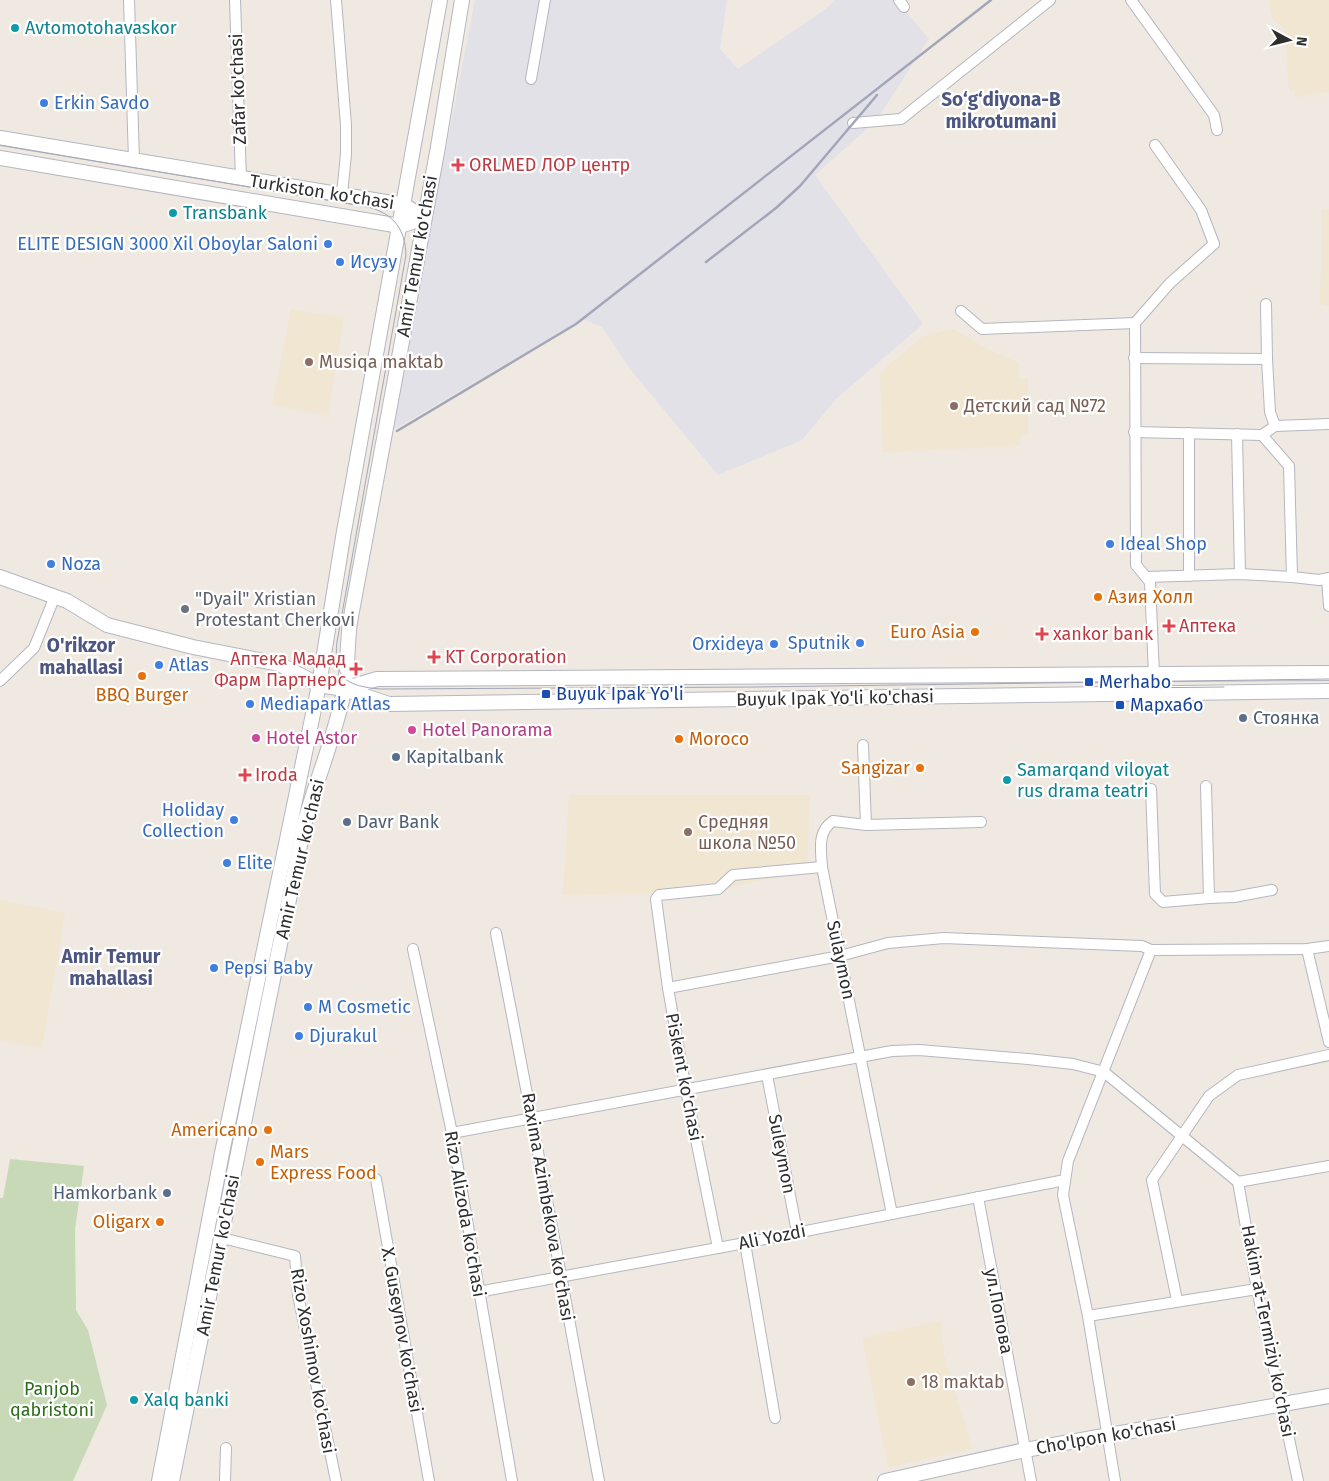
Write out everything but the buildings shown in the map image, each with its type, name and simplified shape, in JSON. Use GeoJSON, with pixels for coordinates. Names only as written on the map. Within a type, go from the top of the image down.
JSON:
{"type":"FeatureCollection","features":[{"type":"Feature","properties":{"kind":"main road","name":"Amir Temur ko'chasi"},"geometry":{"type":"LineString","coordinates":[[172,1481],[222,1153],[318,685],[440,0]]}},
{"type":"Feature","properties":{"kind":"main road","name":"Amir Temur ko'chasi"},"geometry":{"type":"LineString","coordinates":[[159,1481],[195,1336],[222,1238],[304,825],[314,785],[336,722],[344,689],[350,622],[462,0]]}},
{"type":"Feature","properties":{"kind":"main road","name":"Turkiston ko'chasi"},"geometry":{"type":"LineString","coordinates":[[0,138],[404,205],[424,218]]}},
{"type":"Feature","properties":{"kind":"main road","name":"Turkiston ko'chasi"},"geometry":{"type":"LineString","coordinates":[[0,158],[400,226],[424,218]]}},
{"type":"Feature","properties":{"kind":"main road","name":"Buyuk Ipak Yo'li ko'chasi"},"geometry":{"type":"LineString","coordinates":[[0,577],[55,596],[81,608],[106,625],[193,647],[279,664],[318,685],[344,689],[389,704],[1329,691]]}},
{"type":"Feature","properties":{"kind":"main road","name":"Buyuk Ipak Yo'li ko'chasi"},"geometry":{"type":"LineString","coordinates":[[344,689],[377,679],[1329,673]]}},
{"type":"Feature","properties":{"kind":"main road","name":"Cho'lpon ko'chasi"},"geometry":{"type":"LineString","coordinates":[[885,1481],[1107,1435],[1283,1406],[1329,1396]]}},
{"type":"Feature","properties":{"kind":"street"},"geometry":{"type":"LineString","coordinates":[[129,0],[134,160]]}},
{"type":"Feature","properties":{"kind":"street","name":"Zafar ko'chasi"},"geometry":{"type":"LineString","coordinates":[[236,0],[240,178]]}},
{"type":"Feature","properties":{"kind":"street"},"geometry":{"type":"LineString","coordinates":[[336,0],[346,125],[346,154],[342,194]]}},
{"type":"Feature","properties":{"kind":"street"},"geometry":{"type":"LineString","coordinates":[[531,79],[545,0]]}},
{"type":"Feature","properties":{"kind":"street"},"geometry":{"type":"LineString","coordinates":[[853,123],[901,119],[1050,0]]}},
{"type":"Feature","properties":{"kind":"street"},"geometry":{"type":"LineString","coordinates":[[1131,0],[1214,115],[1217,130]]}},
{"type":"Feature","properties":{"kind":"street"},"geometry":{"type":"LineString","coordinates":[[1154,675],[1150,582],[1136,565],[1135,323],[1170,283],[1214,244],[1202,210],[1155,145]]}},
{"type":"Feature","properties":{"kind":"street"},"geometry":{"type":"LineString","coordinates":[[1266,304],[1270,412],[1274,426]]}},
{"type":"Feature","properties":{"kind":"street"},"geometry":{"type":"LineString","coordinates":[[961,311],[982,329],[1135,323]]}},
{"type":"Feature","properties":{"kind":"street"},"geometry":{"type":"LineString","coordinates":[[1134,358],[1267,359]]}},
{"type":"Feature","properties":{"kind":"street"},"geometry":{"type":"LineString","coordinates":[[1134,432],[1262,434],[1274,426],[1329,424]]}},
{"type":"Feature","properties":{"kind":"street"},"geometry":{"type":"LineString","coordinates":[[1189,433],[1189,576]]}},
{"type":"Feature","properties":{"kind":"street"},"geometry":{"type":"LineString","coordinates":[[1238,434],[1240,574]]}},
{"type":"Feature","properties":{"kind":"street"},"geometry":{"type":"LineString","coordinates":[[1262,434],[1289,466],[1292,577]]}},
{"type":"Feature","properties":{"kind":"street"},"geometry":{"type":"LineString","coordinates":[[1146,577],[1240,574],[1328,579],[1329,606]]}},
{"type":"Feature","properties":{"kind":"street"},"geometry":{"type":"LineString","coordinates":[[0,681],[34,648],[55,596]]}},
{"type":"Feature","properties":{"kind":"street"},"geometry":{"type":"LineString","coordinates":[[863,745],[866,825],[981,822]]}},
{"type":"Feature","properties":{"kind":"street"},"geometry":{"type":"LineString","coordinates":[[1206,786],[1209,898]]}},
{"type":"Feature","properties":{"kind":"street"},"geometry":{"type":"LineString","coordinates":[[1151,789],[1155,894],[1163,902],[1234,897],[1272,890]]}},
{"type":"Feature","properties":{"kind":"street","name":"Sulaymon"},"geometry":{"type":"LineString","coordinates":[[866,825],[833,821],[824,827],[821,837],[822,867],[892,1214]]}},
{"type":"Feature","properties":{"kind":"street","name":"Piskent ko'chasi"},"geometry":{"type":"LineString","coordinates":[[718,1248],[686,1090],[655,907],[656,899],[659,895],[718,889],[733,876],[822,867]]}},
{"type":"Feature","properties":{"kind":"street","name":"Raxima Azimbekova ko'chasi"},"geometry":{"type":"LineString","coordinates":[[496,933],[533,1118],[560,1278],[598,1481]]}},
{"type":"Feature","properties":{"kind":"street"},"geometry":{"type":"LineString","coordinates":[[668,988],[840,956],[888,943],[944,938],[1142,946],[1151,950],[1307,949],[1329,946]]}},
{"type":"Feature","properties":{"kind":"street","name":"Rizo Alizoda ko'chasi"},"geometry":{"type":"LineString","coordinates":[[413,949],[452,1133],[512,1481]]}},
{"type":"Feature","properties":{"kind":"street"},"geometry":{"type":"LineString","coordinates":[[1307,949],[1329,1042]]}},
{"type":"Feature","properties":{"kind":"street"},"geometry":{"type":"LineString","coordinates":[[1115,1481],[1088,1316],[1063,1195],[1068,1161],[1151,950]]}},
{"type":"Feature","properties":{"kind":"street"},"geometry":{"type":"LineString","coordinates":[[452,1133],[892,1051],[919,1050],[1073,1064],[1104,1072],[1238,1182],[1329,1166]]}},
{"type":"Feature","properties":{"kind":"street"},"geometry":{"type":"LineString","coordinates":[[1178,1300],[1152,1180],[1209,1096],[1238,1075],[1329,1055]]}},
{"type":"Feature","properties":{"kind":"street","name":"Suleymon"},"geometry":{"type":"LineString","coordinates":[[767,1075],[797,1232]]}},
{"type":"Feature","properties":{"kind":"street","name":"X. Guseynov ko'chasi"},"geometry":{"type":"LineString","coordinates":[[376,1179],[429,1481]]}},
{"type":"Feature","properties":{"kind":"street","name":"Ali Yozdi"},"geometry":{"type":"LineString","coordinates":[[478,1292],[560,1278],[636,1261],[745,1243],[1065,1180]]}},
{"type":"Feature","properties":{"kind":"street","name":"Hakim at-Termiziy ko'chasi"},"geometry":{"type":"LineString","coordinates":[[1238,1182],[1257,1289],[1298,1481]]}},
{"type":"Feature","properties":{"kind":"street","name":"ул.Попова"},"geometry":{"type":"LineString","coordinates":[[978,1197],[1031,1481]]}},
{"type":"Feature","properties":{"kind":"street","name":"Rizo Xoshimov ko'chasi"},"geometry":{"type":"LineString","coordinates":[[222,1238],[295,1256],[298,1295],[336,1481]]}},
{"type":"Feature","properties":{"kind":"street"},"geometry":{"type":"LineString","coordinates":[[745,1243],[775,1418]]}},
{"type":"Feature","properties":{"kind":"street"},"geometry":{"type":"LineString","coordinates":[[1088,1316],[1178,1300],[1257,1289]]}},
{"type":"Feature","properties":{"kind":"street"},"geometry":{"type":"LineString","coordinates":[[225,1481],[226,1448]]}},
{"type":"Feature","properties":{"kind":"shaded area"},"geometry":{"type":"Polygon","coordinates":[[[475,0],[727,0],[720,49],[738,69],[827,8],[835,0],[896,0],[929,39],[876,121],[815,175],[923,324],[836,399],[802,440],[718,475],[630,369],[602,327],[583,319],[391,431],[475,0]]]}},
{"type":"Feature","properties":{"kind":"shaded area"},"geometry":{"type":"Polygon","coordinates":[[[1268,0],[1329,0],[1329,92],[1296,97],[1294,91],[1289,90],[1285,29],[1273,20],[1268,0]]]}},
{"type":"Feature","properties":{"kind":"shaded area"},"geometry":{"type":"Polygon","coordinates":[[[1322,209],[1329,209],[1329,306],[1320,304],[1322,209]]]}},
{"type":"Feature","properties":{"kind":"shaded area","name":"Musiqa maktab"},"geometry":{"type":"Polygon","coordinates":[[[291,309],[344,318],[328,415],[272,405],[291,309]]]}},
{"type":"Feature","properties":{"kind":"shaded area","name":"Детский сад №72"},"geometry":{"type":"Polygon","coordinates":[[[953,329],[988,349],[1019,363],[1019,378],[1028,378],[1028,434],[1021,436],[1020,446],[883,452],[880,373],[923,336],[953,329]]]}},
{"type":"Feature","properties":{"kind":"shaded area","name":"Средняя школа №50"},"geometry":{"type":"Polygon","coordinates":[[[569,795],[810,795],[807,869],[709,893],[563,895],[569,795]]]}},
{"type":"Feature","properties":{"kind":"shaded area"},"geometry":{"type":"Polygon","coordinates":[[[0,900],[65,913],[42,1048],[0,1040],[0,900]]]}},
{"type":"Feature","properties":{"kind":"shaded area","name":"18 maktab"},"geometry":{"type":"Polygon","coordinates":[[[940,1321],[944,1355],[972,1449],[888,1467],[862,1338],[940,1321]]]}},
{"type":"Feature","properties":{"kind":"green space","name":"Panjob qabristoni"},"geometry":{"type":"Polygon","coordinates":[[[10,1159],[84,1166],[75,1229],[76,1310],[88,1330],[107,1405],[73,1481],[0,1481],[0,1198],[3,1198],[10,1159]]]}},
{"type":"Feature","properties":{"kind":"tram line"},"geometry":{"type":"LineString","coordinates":[[0,145],[368,207],[391,218],[400,230],[406,255],[337,642],[337,664],[344,678],[350,682],[368,688],[380,689],[756,687],[1329,679]]}},
{"type":"Feature","properties":{"kind":"tram line"},"geometry":{"type":"LineString","coordinates":[[1134,688],[1224,687]]}},
{"type":"Feature","properties":{"kind":"railway"},"geometry":{"type":"LineString","coordinates":[[397,431],[576,324],[991,0]]}},
{"type":"Feature","properties":{"kind":"railway"},"geometry":{"type":"LineString","coordinates":[[706,262],[776,208],[800,186],[877,95]]}},
{"type":"Feature","properties":{"kind":"place","name":"Avtomotohavaskor"},"geometry":{"type":"Point","coordinates":[15,28]}},
{"type":"Feature","properties":{"kind":"place","name":"Erkin Savdo"},"geometry":{"type":"Point","coordinates":[44,103]}},
{"type":"Feature","properties":{"kind":"place","name":"ORLMED ЛОР центр"},"geometry":{"type":"Point","coordinates":[458,165]}},
{"type":"Feature","properties":{"kind":"place","name":"Transbank"},"geometry":{"type":"Point","coordinates":[173,213]}},
{"type":"Feature","properties":{"kind":"place","name":"ELITE DESIGN 3000 Xil Oboylar Saloni"},"geometry":{"type":"Point","coordinates":[328,244]}},
{"type":"Feature","properties":{"kind":"place","name":"Исузу"},"geometry":{"type":"Point","coordinates":[340,262]}},
{"type":"Feature","properties":{"kind":"place","name":"Musiqa maktab"},"geometry":{"type":"Point","coordinates":[309,362]}},
{"type":"Feature","properties":{"kind":"place","name":"Детский сад №72"},"geometry":{"type":"Point","coordinates":[954,406]}},
{"type":"Feature","properties":{"kind":"place","name":"Ideal Shop"},"geometry":{"type":"Point","coordinates":[1110,544]}},
{"type":"Feature","properties":{"kind":"place","name":"Noza"},"geometry":{"type":"Point","coordinates":[51,564]}},
{"type":"Feature","properties":{"kind":"place","name":"Азия Холл"},"geometry":{"type":"Point","coordinates":[1098,597]}},
{"type":"Feature","properties":{"kind":"place","name":"\"Dyail\" Xristian Protestant Cherkovi"},"geometry":{"type":"Point","coordinates":[185,609]}},
{"type":"Feature","properties":{"kind":"place","name":"Аптека"},"geometry":{"type":"Point","coordinates":[1169,626]}},
{"type":"Feature","properties":{"kind":"place","name":"Euro Asia"},"geometry":{"type":"Point","coordinates":[975,632]}},
{"type":"Feature","properties":{"kind":"place","name":"xankor bank"},"geometry":{"type":"Point","coordinates":[1042,634]}},
{"type":"Feature","properties":{"kind":"place","name":"Sputnik"},"geometry":{"type":"Point","coordinates":[860,643]}},
{"type":"Feature","properties":{"kind":"place","name":"Orxideya"},"geometry":{"type":"Point","coordinates":[774,644]}},
{"type":"Feature","properties":{"kind":"place","name":"KT Corporation"},"geometry":{"type":"Point","coordinates":[434,657]}},
{"type":"Feature","properties":{"kind":"place","name":"Atlas"},"geometry":{"type":"Point","coordinates":[159,665]}},
{"type":"Feature","properties":{"kind":"place","name":"Аптека Мадад Фарм Партнерс"},"geometry":{"type":"Point","coordinates":[356,669]}},
{"type":"Feature","properties":{"kind":"place","name":"BBQ Burger"},"geometry":{"type":"Point","coordinates":[142,676]}},
{"type":"Feature","properties":{"kind":"place","name":"Merhabo"},"geometry":{"type":"Point","coordinates":[1089,682]}},
{"type":"Feature","properties":{"kind":"place","name":"Buyuk Ipak Yo'li"},"geometry":{"type":"Point","coordinates":[546,694]}},
{"type":"Feature","properties":{"kind":"place","name":"Mediapark Atlas"},"geometry":{"type":"Point","coordinates":[250,704]}},
{"type":"Feature","properties":{"kind":"place","name":"Мархабо"},"geometry":{"type":"Point","coordinates":[1120,705]}},
{"type":"Feature","properties":{"kind":"place","name":"Стоянка"},"geometry":{"type":"Point","coordinates":[1243,718]}},
{"type":"Feature","properties":{"kind":"place","name":"Hotel Panorama"},"geometry":{"type":"Point","coordinates":[412,730]}},
{"type":"Feature","properties":{"kind":"place","name":"Hotel Astor"},"geometry":{"type":"Point","coordinates":[256,738]}},
{"type":"Feature","properties":{"kind":"place","name":"Moroco"},"geometry":{"type":"Point","coordinates":[679,739]}},
{"type":"Feature","properties":{"kind":"place","name":"Kapitalbank"},"geometry":{"type":"Point","coordinates":[396,757]}},
{"type":"Feature","properties":{"kind":"place","name":"Sangizar"},"geometry":{"type":"Point","coordinates":[920,768]}},
{"type":"Feature","properties":{"kind":"place","name":"Iroda"},"geometry":{"type":"Point","coordinates":[245,775]}},
{"type":"Feature","properties":{"kind":"place","name":"Samarqand viloyat rus drama teatri"},"geometry":{"type":"Point","coordinates":[1007,780]}},
{"type":"Feature","properties":{"kind":"place","name":"Holiday Collection"},"geometry":{"type":"Point","coordinates":[234,820]}},
{"type":"Feature","properties":{"kind":"place","name":"Davr Bank"},"geometry":{"type":"Point","coordinates":[347,822]}},
{"type":"Feature","properties":{"kind":"place","name":"Средняя школа №50"},"geometry":{"type":"Point","coordinates":[688,832]}},
{"type":"Feature","properties":{"kind":"place","name":"Elite"},"geometry":{"type":"Point","coordinates":[227,863]}},
{"type":"Feature","properties":{"kind":"place","name":"Pepsi Baby"},"geometry":{"type":"Point","coordinates":[214,968]}},
{"type":"Feature","properties":{"kind":"place","name":"M Cosmetic"},"geometry":{"type":"Point","coordinates":[308,1007]}},
{"type":"Feature","properties":{"kind":"place","name":"Djurakul"},"geometry":{"type":"Point","coordinates":[299,1036]}},
{"type":"Feature","properties":{"kind":"place","name":"Americano"},"geometry":{"type":"Point","coordinates":[268,1130]}},
{"type":"Feature","properties":{"kind":"place","name":"Mars Express Food"},"geometry":{"type":"Point","coordinates":[260,1162]}},
{"type":"Feature","properties":{"kind":"place","name":"Hamkorbank"},"geometry":{"type":"Point","coordinates":[167,1193]}},
{"type":"Feature","properties":{"kind":"place","name":"Oligarx"},"geometry":{"type":"Point","coordinates":[160,1222]}},
{"type":"Feature","properties":{"kind":"place","name":"18 maktab"},"geometry":{"type":"Point","coordinates":[911,1382]}},
{"type":"Feature","properties":{"kind":"place","name":"Xalq banki"},"geometry":{"type":"Point","coordinates":[134,1400]}},
{"type":"Feature","properties":{"kind":"district","name":"So‘g‘diyona-B mikrotumani"},"geometry":{"type":"Point","coordinates":[1001,110]}},
{"type":"Feature","properties":{"kind":"district","name":"O'rikzor mahallasi"},"geometry":{"type":"Point","coordinates":[81,656]}},
{"type":"Feature","properties":{"kind":"district","name":"Amir Temur mahallasi"},"geometry":{"type":"Point","coordinates":[111,967]}}]}
